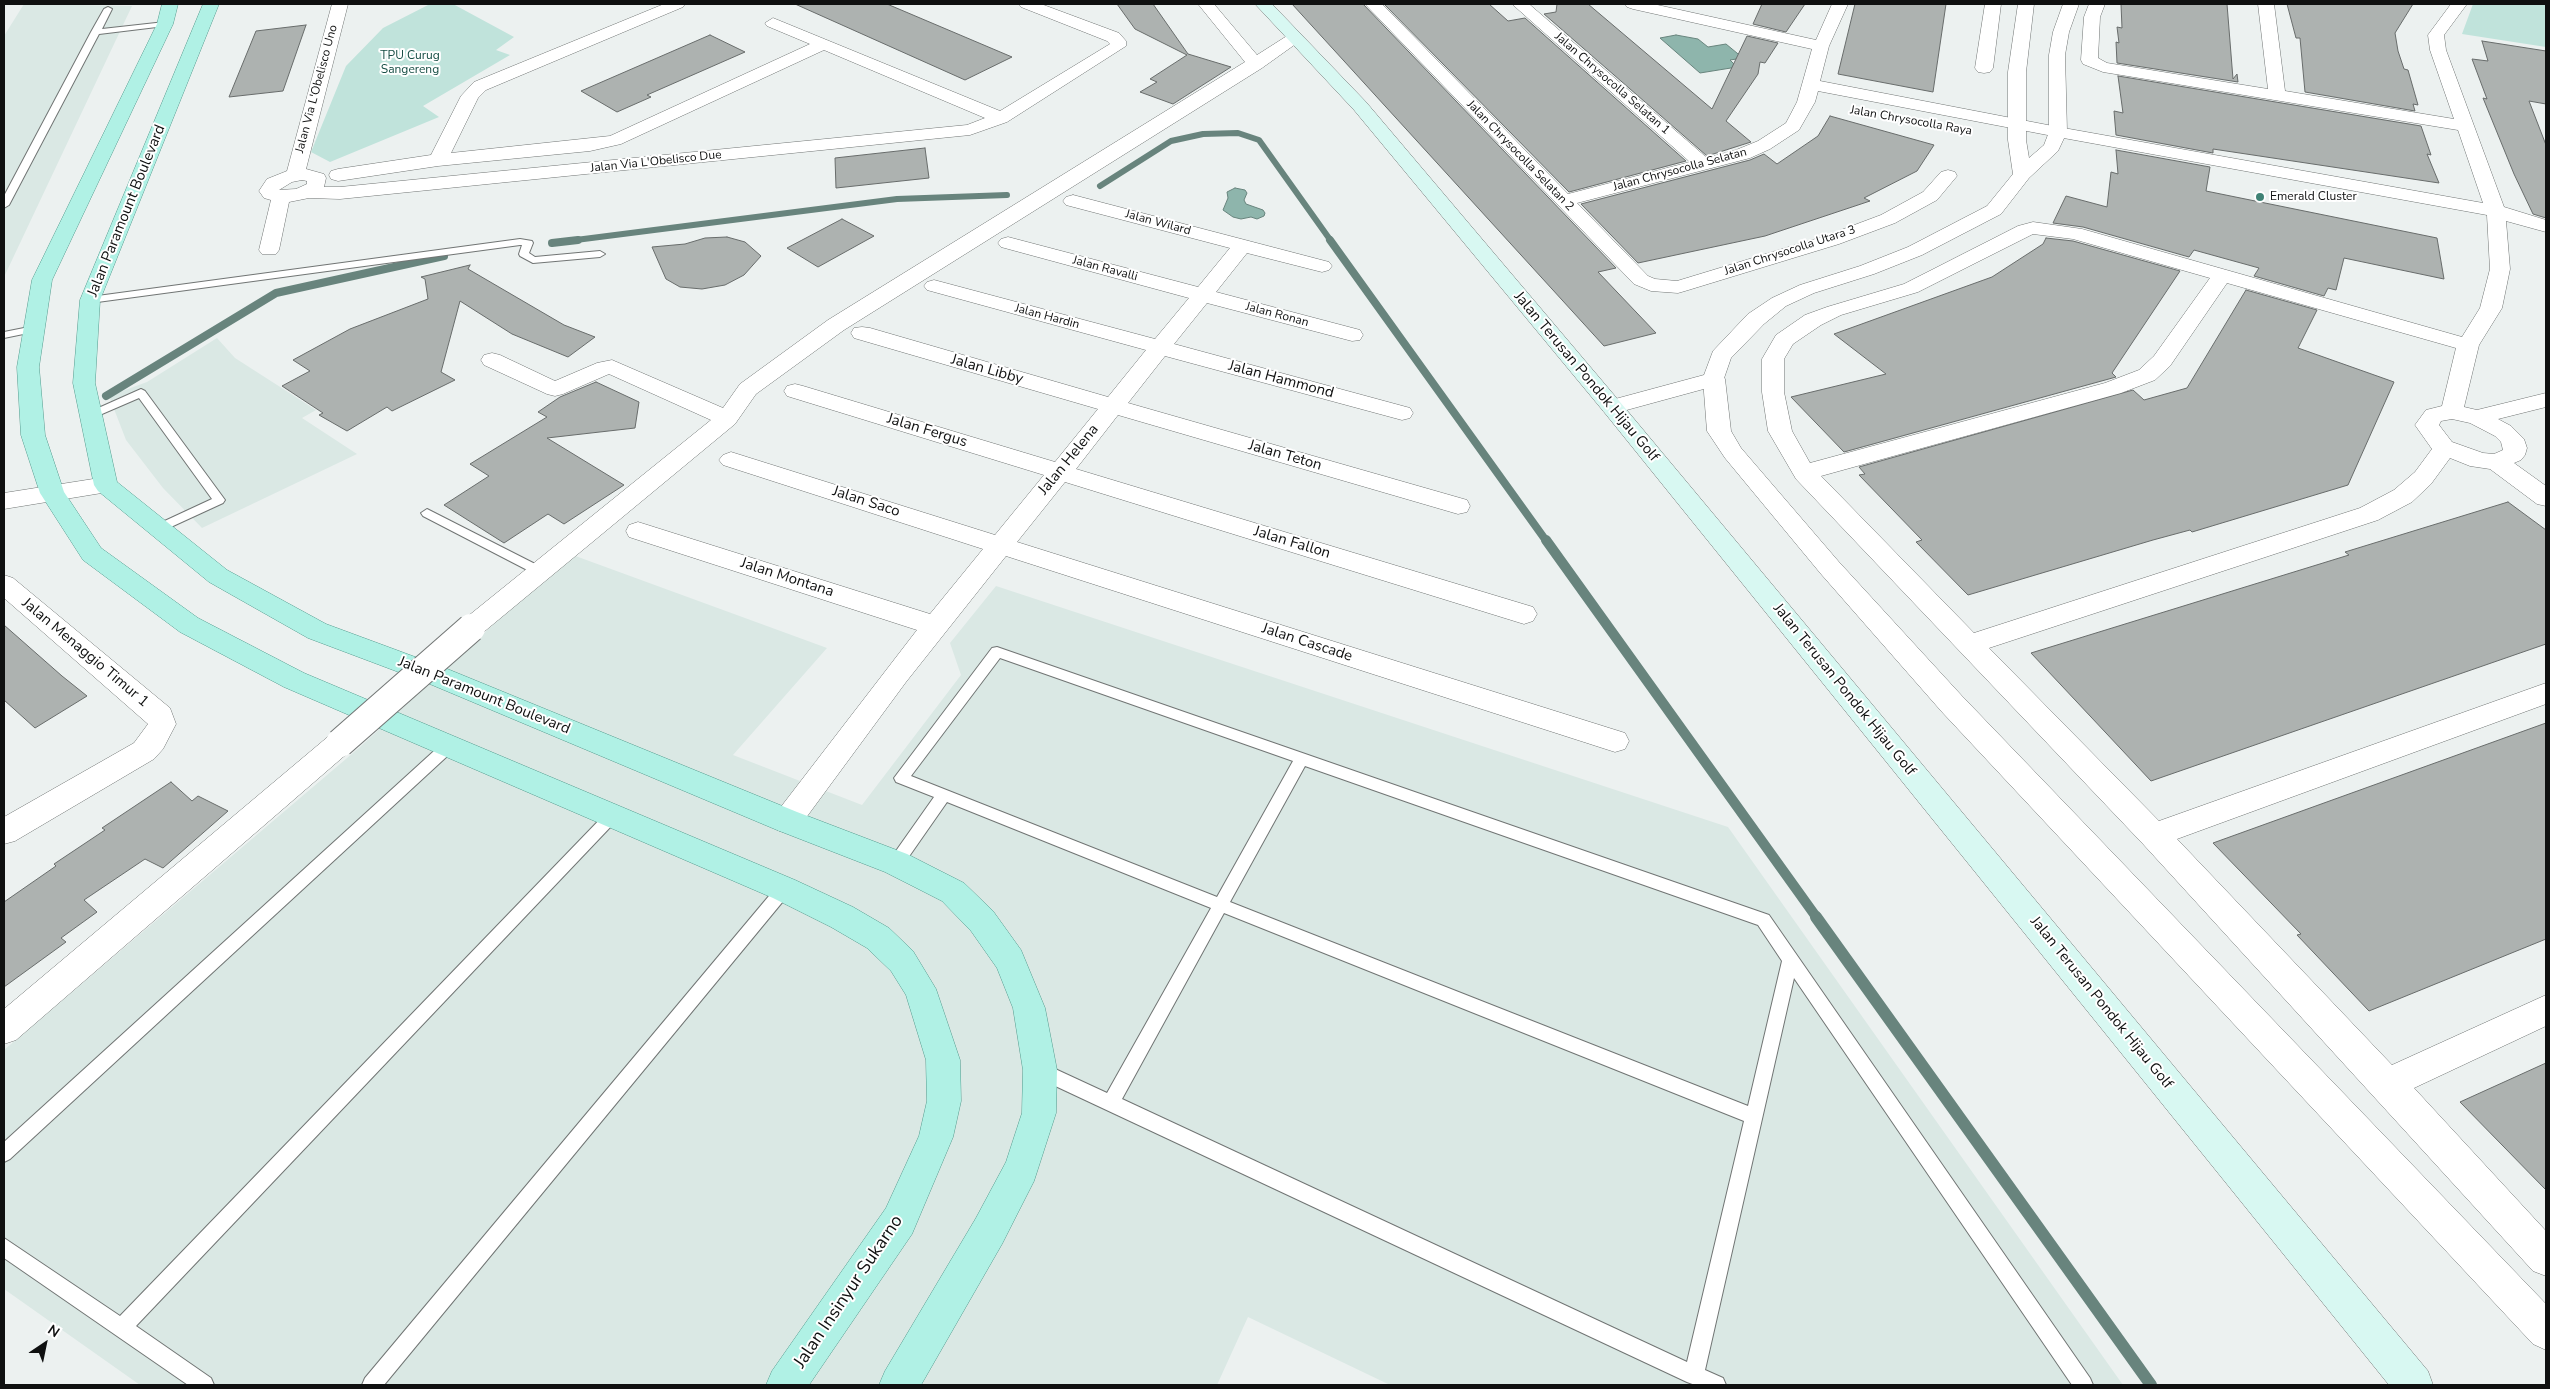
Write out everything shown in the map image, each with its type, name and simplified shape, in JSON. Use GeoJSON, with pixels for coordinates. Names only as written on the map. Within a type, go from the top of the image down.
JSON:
{"type":"FeatureCollection","features":[{"type":"Feature","properties":{"kind":"main road","name":"Jalan Paramount Boulevard"},"geometry":{"type":"LineString","coordinates":[[212,4],[90,300],[84,383],[106,485],[218,576],[317,630],[434,675],[787,821],[896,863],[953,892],[982,921],[1010,960],[1029,1008],[1040,1070],[1039,1113],[1021,1169],[959,1283],[899,1385]]}},
{"type":"Feature","properties":{"kind":"main road","name":"Jalan Terusan Pondok Hijau Golf"},"geometry":{"type":"LineString","coordinates":[[1263,4],[1360,106],[1605,400],[2414,1385]]}},
{"type":"Feature","properties":{"kind":"main road"},"geometry":{"type":"LineString","coordinates":[[167,14],[42,280],[28,367],[33,435],[52,494],[92,554],[188,624],[294,680],[784,889]]}},
{"type":"Feature","properties":{"kind":"main road","name":"Jalan Insinyur Sukarno"},"geometry":{"type":"LineString","coordinates":[[784,889],[842,917],[878,938],[902,961],[920,989],[943,1060],[944,1101],[936,1137],[899,1221],[786,1385]]}},
{"type":"Feature","properties":{"kind":"street","name":"Jalan Via L'Obelisco Uno"},"geometry":{"type":"LineString","coordinates":[[295,175],[340,4]]}},
{"type":"Feature","properties":{"kind":"street"},"geometry":{"type":"LineString","coordinates":[[438,160],[470,96],[480,86],[677,4]]}},
{"type":"Feature","properties":{"kind":"street","name":"Jalan Via L'Obelisco Due"},"geometry":{"type":"LineString","coordinates":[[312,185],[340,193],[955,133],[984,126],[1001,118],[1118,46],[1118,40],[1113,37],[1027,4]]}},
{"type":"Feature","properties":{"kind":"street"},"geometry":{"type":"LineString","coordinates":[[1206,4],[1256,64]]}},
{"type":"Feature","properties":{"kind":"street","name":"Jalan Chrysocolla Selatan 2"},"geometry":{"type":"LineString","coordinates":[[1373,4],[1641,280],[1651,284],[1678,287]]}},
{"type":"Feature","properties":{"kind":"street","name":"Jalan Chrysocolla Selatan 1"},"geometry":{"type":"LineString","coordinates":[[1520,4],[1703,164]]}},
{"type":"Feature","properties":{"kind":"street"},"geometry":{"type":"LineString","coordinates":[[1633,4],[1821,46]]}},
{"type":"Feature","properties":{"kind":"street","name":"Jalan Chrysocolla Selatan"},"geometry":{"type":"LineString","coordinates":[[1564,201],[1744,154],[1764,145],[1793,126],[1808,93],[1821,46],[1840,4]]}},
{"type":"Feature","properties":{"kind":"street"},"geometry":{"type":"LineString","coordinates":[[1984,68],[1993,4]]}},
{"type":"Feature","properties":{"kind":"street"},"geometry":{"type":"LineString","coordinates":[[2022,174],[2017,132],[2017,72],[2026,4]]}},
{"type":"Feature","properties":{"kind":"street"},"geometry":{"type":"LineString","coordinates":[[1605,400],[1717,367],[1756,319],[1779,302],[1807,289],[1867,270],[1915,251],[1994,210],[2022,174],[2055,140],[2057,55],[2071,4]]}},
{"type":"Feature","properties":{"kind":"street"},"geometry":{"type":"LineString","coordinates":[[2096,4],[2092,17],[2089,60],[2103,67],[2465,126]]}},
{"type":"Feature","properties":{"kind":"street"},"geometry":{"type":"LineString","coordinates":[[2266,4],[2277,95]]}},
{"type":"Feature","properties":{"kind":"street"},"geometry":{"type":"LineString","coordinates":[[2452,412],[2468,345],[2491,308],[2500,269],[2496,219],[2438,50],[2436,35],[2459,4]]}},
{"type":"Feature","properties":{"kind":"street"},"geometry":{"type":"LineString","coordinates":[[773,24],[1001,118]]}},
{"type":"Feature","properties":{"kind":"street"},"geometry":{"type":"LineString","coordinates":[[4,1029],[539,571],[727,419],[748,389],[836,325],[1296,38]]}},
{"type":"Feature","properties":{"kind":"street","name":"Jalan Via L'Obelisco Due"},"geometry":{"type":"LineString","coordinates":[[312,185],[438,160],[590,145],[615,140],[824,44]]}},
{"type":"Feature","properties":{"kind":"street"},"geometry":{"type":"LineString","coordinates":[[1808,93],[1825,106]]}},
{"type":"Feature","properties":{"kind":"street","name":"Jalan Chrysocolla Raya"},"geometry":{"type":"LineString","coordinates":[[1808,93],[2017,132]]}},
{"type":"Feature","properties":{"kind":"street","name":"Jalan Chrysocolla Raya"},"geometry":{"type":"LineString","coordinates":[[1900,119],[2017,132]]}},
{"type":"Feature","properties":{"kind":"street"},"geometry":{"type":"LineString","coordinates":[[2017,132],[2496,219],[2540,225]]}},
{"type":"Feature","properties":{"kind":"street","name":"Jalan Via L'Obelisco Uno"},"geometry":{"type":"LineString","coordinates":[[281,198],[270,194],[270,187],[280,179],[308,174],[312,185]]}},
{"type":"Feature","properties":{"kind":"street","name":"Jalan Chrysocolla Utara 3"},"geometry":{"type":"LineString","coordinates":[[1678,287],[1832,240],[1888,219],[1930,196],[1948,176]]}},
{"type":"Feature","properties":{"kind":"street"},"geometry":{"type":"LineString","coordinates":[[269,250],[281,198],[312,185]]}},
{"type":"Feature","properties":{"kind":"street","name":"Jalan Wilard"},"geometry":{"type":"LineString","coordinates":[[1073,201],[1322,266]]}},
{"type":"Feature","properties":{"kind":"street"},"geometry":{"type":"LineString","coordinates":[[2468,345],[2075,233],[2033,228],[2025,230],[1911,288],[1834,311],[1814,320],[1784,340],[1773,359],[1773,392],[1780,431],[1804,473],[2154,835],[2387,1084],[2546,1258]]}},
{"type":"Feature","properties":{"kind":"street","name":"Jalan Ravalli"},"geometry":{"type":"LineString","coordinates":[[1008,243],[1203,295]]}},
{"type":"Feature","properties":{"kind":"street","name":"Jalan Helena"},"geometry":{"type":"LineString","coordinates":[[787,821],[896,675],[1243,245]]}},
{"type":"Feature","properties":{"kind":"street"},"geometry":{"type":"LineString","coordinates":[[1804,473],[2113,388],[2147,375],[2162,361],[2222,276]]}},
{"type":"Feature","properties":{"kind":"street","name":"Jalan Hardin"},"geometry":{"type":"LineString","coordinates":[[934,286],[1160,348]]}},
{"type":"Feature","properties":{"kind":"street","name":"Jalan Ronan"},"geometry":{"type":"LineString","coordinates":[[1203,295],[1352,335]]}},
{"type":"Feature","properties":{"kind":"street","name":"Jalan Libby"},"geometry":{"type":"LineString","coordinates":[[862,334],[1113,406]]}},
{"type":"Feature","properties":{"kind":"street","name":"Jalan Hammond"},"geometry":{"type":"LineString","coordinates":[[1160,348],[1402,413]]}},
{"type":"Feature","properties":{"kind":"street"},"geometry":{"type":"LineString","coordinates":[[492,360],[555,389],[605,368],[612,367],[727,419]]}},
{"type":"Feature","properties":{"kind":"street"},"geometry":{"type":"LineString","coordinates":[[1717,367],[1718,431],[1733,453],[1830,568],[1952,704],[2546,1331]]}},
{"type":"Feature","properties":{"kind":"street","name":"Jalan Fergus"},"geometry":{"type":"LineString","coordinates":[[795,391],[1060,472]]}},
{"type":"Feature","properties":{"kind":"street"},"geometry":{"type":"LineString","coordinates":[[2477,418],[2546,400]]}},
{"type":"Feature","properties":{"kind":"street","name":"Jalan Teton"},"geometry":{"type":"LineString","coordinates":[[1113,406],[1458,506]]}},
{"type":"Feature","properties":{"kind":"street"},"geometry":{"type":"LineString","coordinates":[[2505,458],[2515,448],[2512,440],[2491,423],[2452,412],[2434,416],[2427,426],[2435,440],[2470,458],[2505,458],[2546,477]]}},
{"type":"Feature","properties":{"kind":"street"},"geometry":{"type":"LineString","coordinates":[[1970,644],[2369,514],[2403,496],[2423,478],[2441,454],[2444,446]]}},
{"type":"Feature","properties":{"kind":"street"},"geometry":{"type":"LineString","coordinates":[[2505,458],[2546,498]]}},
{"type":"Feature","properties":{"kind":"street","name":"Jalan Saco"},"geometry":{"type":"LineString","coordinates":[[731,460],[1000,545]]}},
{"type":"Feature","properties":{"kind":"street","name":"Jalan Fallon"},"geometry":{"type":"LineString","coordinates":[[1060,472],[1524,614]]}},
{"type":"Feature","properties":{"kind":"street"},"geometry":{"type":"LineString","coordinates":[[4,501],[106,485]]}},
{"type":"Feature","properties":{"kind":"street","name":"Jalan Montana"},"geometry":{"type":"LineString","coordinates":[[638,531],[936,626]]}},
{"type":"Feature","properties":{"kind":"street","name":"Jalan Cascade"},"geometry":{"type":"LineString","coordinates":[[1000,545],[1615,741]]}},
{"type":"Feature","properties":{"kind":"street","name":"Jalan Menaggio Timur 1"},"geometry":{"type":"LineString","coordinates":[[4,584],[160,716],[162,724],[153,741],[144,750],[4,832]]}},
{"type":"Feature","properties":{"kind":"street"},"geometry":{"type":"LineString","coordinates":[[2154,835],[2546,693]]}},
{"type":"Feature","properties":{"kind":"street"},"geometry":{"type":"LineString","coordinates":[[2387,1084],[2546,1010]]}},
{"type":"Feature","properties":{"kind":"lane"},"geometry":{"type":"LineString","coordinates":[[4,205],[108,9]]}},
{"type":"Feature","properties":{"kind":"lane"},"geometry":{"type":"LineString","coordinates":[[95,32],[167,14]]}},
{"type":"Feature","properties":{"kind":"lane"},"geometry":{"type":"LineString","coordinates":[[90,300],[520,242],[528,243],[524,254],[533,260],[600,254]]}},
{"type":"Feature","properties":{"kind":"lane"},"geometry":{"type":"LineString","coordinates":[[4,336],[34,328]]}},
{"type":"Feature","properties":{"kind":"lane"},"geometry":{"type":"LineString","coordinates":[[90,414],[142,393],[219,500],[160,528]]}},
{"type":"Feature","properties":{"kind":"lane"},"geometry":{"type":"LineString","coordinates":[[428,513],[539,571]]}},
{"type":"Feature","properties":{"kind":"lane"},"geometry":{"type":"LineString","coordinates":[[1754,1117],[902,778],[997,652],[1763,920],[2083,1385]]}},
{"type":"Feature","properties":{"kind":"lane"},"geometry":{"type":"LineString","coordinates":[[4,1154],[450,746]]}},
{"type":"Feature","properties":{"kind":"lane"},"geometry":{"type":"LineString","coordinates":[[1111,1102],[1302,758]]}},
{"type":"Feature","properties":{"kind":"lane"},"geometry":{"type":"LineString","coordinates":[[896,863],[944,795]]}},
{"type":"Feature","properties":{"kind":"lane"},"geometry":{"type":"LineString","coordinates":[[121,1328],[614,815]]}},
{"type":"Feature","properties":{"kind":"lane"},"geometry":{"type":"LineString","coordinates":[[372,1385],[784,889]]}},
{"type":"Feature","properties":{"kind":"lane"},"geometry":{"type":"LineString","coordinates":[[1694,1375],[1790,960]]}},
{"type":"Feature","properties":{"kind":"lane"},"geometry":{"type":"LineString","coordinates":[[1040,1070],[1716,1385]]}},
{"type":"Feature","properties":{"kind":"lane"},"geometry":{"type":"LineString","coordinates":[[4,1246],[204,1385]]}},
{"type":"Feature","properties":{"kind":"shaded area"},"geometry":{"type":"Polygon","coordinates":[[[24,4],[132,6],[4,277],[4,36],[24,4]]]}},
{"type":"Feature","properties":{"kind":"shaded area"},"geometry":{"type":"Polygon","coordinates":[[[1676,35],[1698,39],[1708,47],[1726,44],[1743,58],[1730,60],[1737,67],[1700,73],[1660,38],[1676,35]]]}},
{"type":"Feature","properties":{"kind":"shaded area"},"geometry":{"type":"Polygon","coordinates":[[[1235,188],[1245,190],[1247,193],[1244,200],[1246,204],[1263,210],[1264,216],[1257,219],[1251,217],[1241,219],[1233,217],[1223,210],[1228,198],[1227,192],[1235,188]]]}},
{"type":"Feature","properties":{"kind":"shaded area"},"geometry":{"type":"Polygon","coordinates":[[[217,338],[235,358],[316,410],[302,418],[357,454],[202,528],[163,488],[126,440],[109,396],[147,382],[217,338]]]}},
{"type":"Feature","properties":{"kind":"shaded area"},"geometry":{"type":"Polygon","coordinates":[[[570,554],[827,648],[733,755],[862,805],[961,675],[950,643],[996,586],[1728,827],[2123,1385],[1390,1385],[1248,1317],[1217,1385],[140,1385],[4,1289],[4,1050],[360,747],[570,554]]]}},
{"type":"Feature","properties":{"kind":"green space","name":"TPU Curug Sangereng"},"geometry":{"type":"Polygon","coordinates":[[[430,4],[453,4],[514,37],[496,50],[510,55],[423,106],[439,117],[330,162],[311,152],[346,66],[383,28],[430,4]]]}},
{"type":"Feature","properties":{"kind":"green space"},"geometry":{"type":"Polygon","coordinates":[[[2473,4],[2546,4],[2546,47],[2462,34],[2473,4]]]}},
{"type":"Feature","properties":{"kind":"building"},"geometry":{"type":"Polygon","coordinates":[[[795,4],[887,4],[1012,57],[965,80],[795,4]]]}},
{"type":"Feature","properties":{"kind":"building"},"geometry":{"type":"Polygon","coordinates":[[[1117,4],[1153,4],[1188,54],[1231,67],[1173,104],[1140,92],[1157,82],[1150,79],[1187,55],[1135,29],[1117,4]]]}},
{"type":"Feature","properties":{"kind":"building"},"geometry":{"type":"Polygon","coordinates":[[[1292,4],[1363,4],[1616,268],[1598,272],[1656,333],[1604,346],[1292,4]]]}},
{"type":"Feature","properties":{"kind":"building"},"geometry":{"type":"Polygon","coordinates":[[[1384,4],[1489,4],[1508,21],[1525,18],[1686,161],[1569,192],[1384,4]]]}},
{"type":"Feature","properties":{"kind":"building"},"geometry":{"type":"Polygon","coordinates":[[[1557,4],[1588,4],[1712,109],[1747,36],[1778,43],[1765,63],[1760,62],[1758,74],[1726,121],[1751,142],[1707,156],[1544,14],[1556,12],[1557,4]]]}},
{"type":"Feature","properties":{"kind":"building"},"geometry":{"type":"Polygon","coordinates":[[[1762,4],[1805,4],[1786,32],[1753,24],[1762,4]]]}},
{"type":"Feature","properties":{"kind":"building"},"geometry":{"type":"Polygon","coordinates":[[[1855,4],[1946,4],[1933,92],[1838,74],[1855,4]]]}},
{"type":"Feature","properties":{"kind":"building"},"geometry":{"type":"Polygon","coordinates":[[[2121,4],[2227,4],[2233,79],[2237,74],[2238,82],[2117,63],[2116,42],[2119,43],[2117,27],[2122,28],[2121,4]]]}},
{"type":"Feature","properties":{"kind":"building"},"geometry":{"type":"Polygon","coordinates":[[[2287,4],[2413,4],[2395,33],[2398,51],[2404,69],[2408,70],[2418,105],[2413,104],[2415,111],[2305,92],[2300,38],[2296,38],[2287,4]]]}},
{"type":"Feature","properties":{"kind":"building"},"geometry":{"type":"Polygon","coordinates":[[[306,25],[283,91],[229,97],[256,31],[306,25]]]}},
{"type":"Feature","properties":{"kind":"building"},"geometry":{"type":"Polygon","coordinates":[[[710,35],[745,52],[647,95],[651,97],[617,112],[581,91],[710,35]]]}},
{"type":"Feature","properties":{"kind":"building"},"geometry":{"type":"Polygon","coordinates":[[[2482,41],[2546,51],[2546,104],[2529,101],[2546,145],[2546,218],[2533,214],[2514,174],[2483,98],[2487,99],[2472,59],[2488,61],[2482,41]]]}},
{"type":"Feature","properties":{"kind":"building"},"geometry":{"type":"Polygon","coordinates":[[[2118,76],[2421,126],[2431,155],[2427,154],[2439,183],[2213,149],[2213,153],[2116,135],[2114,111],[2123,113],[2118,76]]]}},
{"type":"Feature","properties":{"kind":"building"},"geometry":{"type":"Polygon","coordinates":[[[1830,116],[1934,145],[1917,171],[1864,198],[1870,201],[1765,236],[1638,263],[1581,204],[1750,160],[1764,154],[1777,164],[1818,136],[1830,116]]]}},
{"type":"Feature","properties":{"kind":"building"},"geometry":{"type":"Polygon","coordinates":[[[925,148],[929,178],[836,188],[835,158],[925,148]]]}},
{"type":"Feature","properties":{"kind":"building"},"geometry":{"type":"Polygon","coordinates":[[[2116,150],[2210,167],[2206,191],[2437,238],[2444,279],[2344,258],[2336,290],[2328,288],[2324,296],[2254,276],[2259,268],[2194,250],[2189,257],[2083,227],[2053,223],[2066,196],[2107,207],[2111,172],[2118,174],[2116,150]]]}},
{"type":"Feature","properties":{"kind":"building"},"geometry":{"type":"Polygon","coordinates":[[[842,219],[874,236],[818,267],[787,248],[842,219]]]}},
{"type":"Feature","properties":{"kind":"building"},"geometry":{"type":"Polygon","coordinates":[[[727,237],[745,242],[761,256],[744,275],[725,285],[702,289],[680,287],[666,279],[652,247],[685,244],[705,238],[727,237]]]}},
{"type":"Feature","properties":{"kind":"building"},"geometry":{"type":"Polygon","coordinates":[[[2046,238],[2073,241],[2180,271],[2112,373],[2116,377],[1844,452],[1791,397],[1886,374],[1834,334],[1992,277],[2043,244],[2046,238]]]}},
{"type":"Feature","properties":{"kind":"building"},"geometry":{"type":"Polygon","coordinates":[[[470,265],[468,269],[564,325],[595,337],[568,357],[512,334],[460,301],[441,372],[455,380],[392,411],[387,407],[347,431],[319,415],[323,413],[282,386],[310,371],[293,360],[350,329],[428,299],[425,279],[421,277],[470,265]]]}},
{"type":"Feature","properties":{"kind":"building"},"geometry":{"type":"Polygon","coordinates":[[[2246,290],[2317,310],[2298,348],[2394,382],[2348,485],[2192,532],[2190,530],[2153,540],[1968,595],[1916,542],[1922,540],[1859,475],[1865,474],[1859,467],[2133,390],[2144,400],[2187,388],[2246,290]]]}},
{"type":"Feature","properties":{"kind":"building"},"geometry":{"type":"Polygon","coordinates":[[[596,382],[639,402],[635,428],[547,438],[624,485],[564,524],[548,514],[504,543],[444,505],[489,476],[470,464],[547,417],[538,412],[560,397],[596,382]]]}},
{"type":"Feature","properties":{"kind":"building"},"geometry":{"type":"Polygon","coordinates":[[[2508,502],[2546,530],[2546,644],[2151,781],[2031,653],[2349,555],[2345,552],[2508,502]]]}},
{"type":"Feature","properties":{"kind":"building"},"geometry":{"type":"Polygon","coordinates":[[[4,625],[87,696],[35,728],[4,700],[4,625]]]}},
{"type":"Feature","properties":{"kind":"building"},"geometry":{"type":"Polygon","coordinates":[[[2546,723],[2546,939],[2369,1011],[2297,935],[2301,934],[2213,843],[2546,723]]]}},
{"type":"Feature","properties":{"kind":"building"},"geometry":{"type":"Polygon","coordinates":[[[171,782],[192,801],[198,796],[228,811],[163,868],[145,859],[84,900],[97,912],[61,938],[66,942],[4,987],[4,902],[56,866],[54,864],[105,830],[102,828],[171,782]]]}},
{"type":"Feature","properties":{"kind":"building"},"geometry":{"type":"Polygon","coordinates":[[[2546,1063],[2546,1190],[2460,1102],[2546,1063]]]}},
{"type":"Feature","properties":{"kind":"waterway"},"geometry":{"type":"LineString","coordinates":[[1100,186],[1171,141],[1203,134],[1238,133],[1259,140],[1331,241]]}},
{"type":"Feature","properties":{"kind":"waterway"},"geometry":{"type":"LineString","coordinates":[[568,241],[897,199],[1007,195]]}},
{"type":"Feature","properties":{"kind":"waterway"},"geometry":{"type":"LineString","coordinates":[[552,243],[578,240]]}},
{"type":"Feature","properties":{"kind":"waterway"},"geometry":{"type":"LineString","coordinates":[[1330,240],[1547,542]]}},
{"type":"Feature","properties":{"kind":"waterway"},"geometry":{"type":"LineString","coordinates":[[106,396],[276,293],[444,256]]}},
{"type":"Feature","properties":{"kind":"waterway"},"geometry":{"type":"LineString","coordinates":[[1546,540],[1817,918]]}},
{"type":"Feature","properties":{"kind":"waterway"},"geometry":{"type":"LineString","coordinates":[[1816,917],[2151,1385]]}},
{"type":"Feature","properties":{"kind":"place","name":"Emerald Cluster"},"geometry":{"type":"Point","coordinates":[2260,197]}}]}
